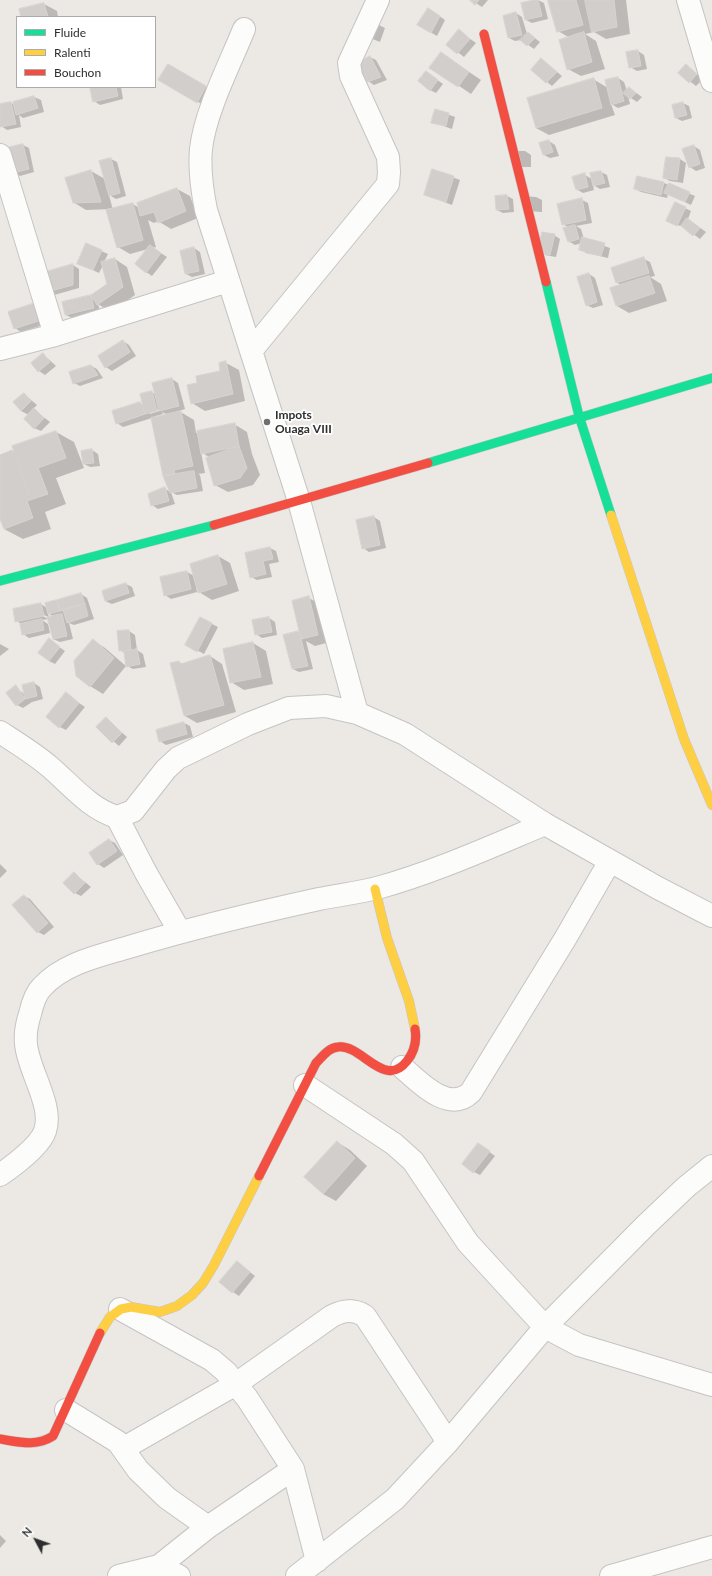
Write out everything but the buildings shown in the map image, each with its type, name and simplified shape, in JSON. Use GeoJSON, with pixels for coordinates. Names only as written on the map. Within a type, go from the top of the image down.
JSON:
{"type":"FeatureCollection","features":[{"type":"Feature","properties":{"kind":"street"},"geometry":{"type":"LineString","coordinates":[[251,351],[388,184],[388,157],[351,76],[349,63],[378,0]]}},
{"type":"Feature","properties":{"kind":"street"},"geometry":{"type":"LineString","coordinates":[[688,0],[712,81]]}},
{"type":"Feature","properties":{"kind":"street"},"geometry":{"type":"LineString","coordinates":[[244,29],[211,111],[201,148],[201,183],[206,210],[299,501],[357,713]]}},
{"type":"Feature","properties":{"kind":"street"},"geometry":{"type":"LineString","coordinates":[[484,34],[579,416],[684,738],[712,805]]}},
{"type":"Feature","properties":{"kind":"street"},"geometry":{"type":"LineString","coordinates":[[0,155],[55,334]]}},
{"type":"Feature","properties":{"kind":"street"},"geometry":{"type":"LineString","coordinates":[[0,349],[55,334],[228,281]]}},
{"type":"Feature","properties":{"kind":"street"},"geometry":{"type":"LineString","coordinates":[[0,581],[299,501],[579,416],[712,378]]}},
{"type":"Feature","properties":{"kind":"street"},"geometry":{"type":"LineString","coordinates":[[0,732],[50,767],[96,808],[106,814],[117,817],[133,811],[166,769],[178,758],[248,724],[289,708],[326,706],[357,713],[405,734],[546,824],[610,861],[712,916]]}},
{"type":"Feature","properties":{"kind":"street"},"geometry":{"type":"LineString","coordinates":[[117,817],[146,873],[180,932]]}},
{"type":"Feature","properties":{"kind":"street"},"geometry":{"type":"LineString","coordinates":[[0,1175],[29,1152],[45,1131],[46,1112],[26,1044],[28,1022],[33,1003],[41,988],[61,971],[85,961],[180,932],[319,899],[375,889],[434,870],[546,824]]}},
{"type":"Feature","properties":{"kind":"street"},"geometry":{"type":"LineString","coordinates":[[402,1067],[421,1084],[441,1097],[454,1101],[465,1098],[471,1092],[565,939],[610,861]]}},
{"type":"Feature","properties":{"kind":"street"},"geometry":{"type":"LineString","coordinates":[[0,1439],[31,1444],[48,1441],[53,1436],[104,1325],[112,1315],[120,1309],[135,1307],[153,1312],[162,1312],[184,1302],[196,1291],[211,1270],[276,1147],[305,1085],[322,1054],[333,1047],[344,1046],[383,1070],[394,1070],[402,1067],[410,1057],[415,1046],[416,1036],[411,1009],[389,944],[375,889]]}},
{"type":"Feature","properties":{"kind":"street"},"geometry":{"type":"LineString","coordinates":[[305,1085],[394,1144],[413,1161],[468,1243],[545,1327],[579,1345],[712,1385]]}},
{"type":"Feature","properties":{"kind":"street"},"geometry":{"type":"LineString","coordinates":[[296,1576],[395,1499],[448,1442],[545,1327],[646,1225],[686,1187],[712,1166]]}},
{"type":"Feature","properties":{"kind":"street"},"geometry":{"type":"LineString","coordinates":[[120,1309],[212,1360],[236,1384],[268,1429],[293,1469],[317,1561]]}},
{"type":"Feature","properties":{"kind":"street"},"geometry":{"type":"LineString","coordinates":[[124,1448],[236,1384],[332,1316],[342,1311],[358,1311],[365,1316],[448,1442]]}},
{"type":"Feature","properties":{"kind":"street"},"geometry":{"type":"LineString","coordinates":[[66,1410],[118,1442],[124,1448],[131,1463],[142,1475],[167,1498],[208,1526]]}},
{"type":"Feature","properties":{"kind":"street"},"geometry":{"type":"LineString","coordinates":[[119,1576],[159,1566],[208,1526],[293,1469]]}},
{"type":"Feature","properties":{"kind":"street"},"geometry":{"type":"LineString","coordinates":[[611,1576],[634,1573],[665,1559],[712,1547]]}},
{"type":"Feature","properties":{"kind":"street"},"geometry":{"type":"LineString","coordinates":[[159,1566],[179,1576]]}},
{"type":"Feature","properties":{"kind":"traffic: fast"},"geometry":{"type":"LineString","coordinates":[[546,282],[579,416],[611,515]]}},
{"type":"Feature","properties":{"kind":"traffic: fast"},"geometry":{"type":"LineString","coordinates":[[428,463],[712,378]]}},
{"type":"Feature","properties":{"kind":"traffic: fast"},"geometry":{"type":"LineString","coordinates":[[0,581],[214,525]]}},
{"type":"Feature","properties":{"kind":"traffic: slow"},"geometry":{"type":"LineString","coordinates":[[611,515],[684,739],[712,805]]}},
{"type":"Feature","properties":{"kind":"traffic: slow"},"geometry":{"type":"LineString","coordinates":[[375,889],[387,938],[409,1001],[415,1029]]}},
{"type":"Feature","properties":{"kind":"traffic: slow"},"geometry":{"type":"LineString","coordinates":[[100,1333],[110,1317],[121,1309],[131,1307],[160,1312],[177,1306],[192,1295],[203,1283],[214,1265],[259,1176]]}},
{"type":"Feature","properties":{"kind":"traffic: jam"},"geometry":{"type":"LineString","coordinates":[[484,34],[546,282]]}},
{"type":"Feature","properties":{"kind":"traffic: jam"},"geometry":{"type":"LineString","coordinates":[[214,525],[428,463]]}},
{"type":"Feature","properties":{"kind":"traffic: jam"},"geometry":{"type":"LineString","coordinates":[[259,1176],[316,1063],[326,1053],[331,1049],[338,1047],[347,1048],[356,1052],[381,1069],[390,1071],[398,1069],[407,1061],[414,1050],[416,1038],[415,1029]]}},
{"type":"Feature","properties":{"kind":"traffic: jam"},"geometry":{"type":"LineString","coordinates":[[0,1439],[34,1443],[53,1436],[100,1333]]}},
{"type":"Feature","properties":{"kind":"place","name":"Impots Ouaga VIII"},"geometry":{"type":"Point","coordinates":[267,422]}}]}
